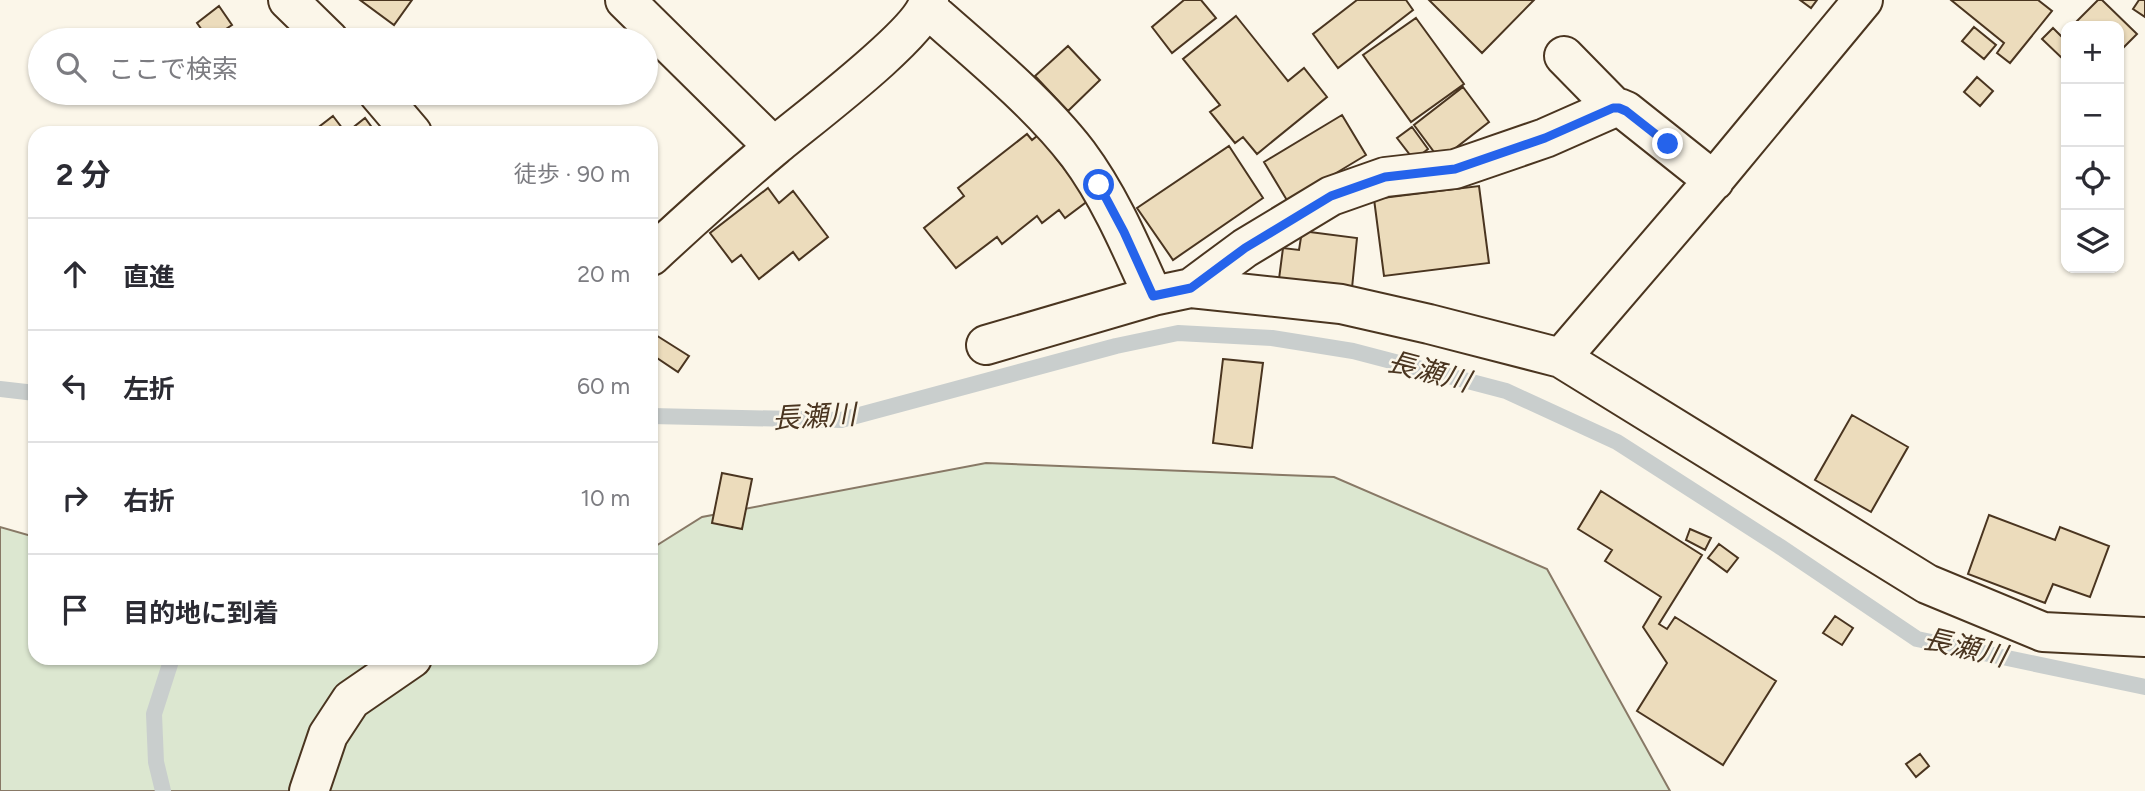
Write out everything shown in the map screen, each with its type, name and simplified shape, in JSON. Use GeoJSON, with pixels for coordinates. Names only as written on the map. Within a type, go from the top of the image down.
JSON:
{"type":"FeatureCollection","features":[{"type":"Feature","properties":{"kind":"street"},"geometry":{"type":"LineString","coordinates":[[288,0],[317,28]]}},
{"type":"Feature","properties":{"kind":"street"},"geometry":{"type":"LineString","coordinates":[[625,0],[653,28]]}},
{"type":"Feature","properties":{"kind":"street"},"geometry":{"type":"LineString","coordinates":[[1561,358],[1714,181],[1863,0]]}},
{"type":"Feature","properties":{"kind":"street"},"geometry":{"type":"LineString","coordinates":[[658,250],[774,147],[859,77],[912,28],[928,4],[1042,114],[1077,153],[1099,185],[1124,232],[1153,296]]}},
{"type":"Feature","properties":{"kind":"street"},"geometry":{"type":"LineString","coordinates":[[658,33],[774,147]]}},
{"type":"Feature","properties":{"kind":"street"},"geometry":{"type":"LineString","coordinates":[[1564,56],[1615,108],[1626,111],[1714,181]]}},
{"type":"Feature","properties":{"kind":"street"},"geometry":{"type":"LineString","coordinates":[[388,105],[406,126]]}},
{"type":"Feature","properties":{"kind":"street"},"geometry":{"type":"LineString","coordinates":[[1191,288],[1245,248],[1331,196],[1385,177],[1455,169],[1545,138],[1615,108]]}},
{"type":"Feature","properties":{"kind":"street"},"geometry":{"type":"LineString","coordinates":[[986,345],[1153,296],[1191,288],[1341,304],[1429,324],[1561,358],[1927,584],[2043,632],[2145,637]]}},
{"type":"Feature","properties":{"kind":"street"},"geometry":{"type":"LineString","coordinates":[[309,791],[328,735],[351,700],[402,665]]}},
{"type":"Feature","properties":{"kind":"green space"},"geometry":{"type":"Polygon","coordinates":[[[986,463],[1334,477],[1547,569],[1670,791],[0,791],[0,527],[28,535],[28,665],[658,665],[658,545],[702,517],[986,463]]]}},
{"type":"Feature","properties":{"kind":"building"},"geometry":{"type":"Polygon","coordinates":[[[360,0],[412,0],[394,25],[360,0]]]}},
{"type":"Feature","properties":{"kind":"building"},"geometry":{"type":"Polygon","coordinates":[[[1184,0],[1201,0],[1216,18],[1172,53],[1152,27],[1184,0]]]}},
{"type":"Feature","properties":{"kind":"building"},"geometry":{"type":"Polygon","coordinates":[[[1357,0],[1406,0],[1413,10],[1338,68],[1313,34],[1357,0]]]}},
{"type":"Feature","properties":{"kind":"building"},"geometry":{"type":"Polygon","coordinates":[[[1429,0],[1534,0],[1482,53],[1429,0]]]}},
{"type":"Feature","properties":{"kind":"building"},"geometry":{"type":"Polygon","coordinates":[[[1800,0],[1817,0],[1811,8],[1800,0]]]}},
{"type":"Feature","properties":{"kind":"building"},"geometry":{"type":"Polygon","coordinates":[[[1951,0],[2038,0],[2052,11],[2010,63],[1997,53],[2004,43],[1951,0]]]}},
{"type":"Feature","properties":{"kind":"building"},"geometry":{"type":"Polygon","coordinates":[[[2098,0],[2102,0],[2124,21],[2077,21],[2098,0]]]}},
{"type":"Feature","properties":{"kind":"building"},"geometry":{"type":"Polygon","coordinates":[[[2139,0],[2145,0],[2145,17],[2133,9],[2139,0]]]}},
{"type":"Feature","properties":{"kind":"building"},"geometry":{"type":"Polygon","coordinates":[[[219,6],[232,25],[227,28],[201,28],[197,23],[219,6]]]}},
{"type":"Feature","properties":{"kind":"building"},"geometry":{"type":"Polygon","coordinates":[[[1236,16],[1288,81],[1304,68],[1327,97],[1257,154],[1243,137],[1235,143],[1210,112],[1220,105],[1183,59],[1236,16]]]}},
{"type":"Feature","properties":{"kind":"building"},"geometry":{"type":"Polygon","coordinates":[[[1416,18],[1464,84],[1411,122],[1363,55],[1416,18]]]}},
{"type":"Feature","properties":{"kind":"building"},"geometry":{"type":"Polygon","coordinates":[[[2124,21],[2137,34],[2124,47],[2124,21]]]}},
{"type":"Feature","properties":{"kind":"building"},"geometry":{"type":"Polygon","coordinates":[[[1974,27],[1996,45],[1984,59],[1962,41],[1974,27]]]}},
{"type":"Feature","properties":{"kind":"building"},"geometry":{"type":"Polygon","coordinates":[[[2053,28],[2061,36],[2061,57],[2042,39],[2053,28]]]}},
{"type":"Feature","properties":{"kind":"building"},"geometry":{"type":"Polygon","coordinates":[[[1068,46],[1100,80],[1068,111],[1035,76],[1068,46]]]}},
{"type":"Feature","properties":{"kind":"building"},"geometry":{"type":"Polygon","coordinates":[[[1977,77],[1993,91],[1980,106],[1964,92],[1977,77]]]}},
{"type":"Feature","properties":{"kind":"building"},"geometry":{"type":"Polygon","coordinates":[[[1463,87],[1489,122],[1440,160],[1414,125],[1463,87]]]}},
{"type":"Feature","properties":{"kind":"building"},"geometry":{"type":"Polygon","coordinates":[[[1342,115],[1366,155],[1288,202],[1264,162],[1342,115]]]}},
{"type":"Feature","properties":{"kind":"building"},"geometry":{"type":"Polygon","coordinates":[[[333,116],[341,126],[320,126],[333,116]]]}},
{"type":"Feature","properties":{"kind":"building"},"geometry":{"type":"Polygon","coordinates":[[[365,118],[371,126],[355,126],[365,118]]]}},
{"type":"Feature","properties":{"kind":"building"},"geometry":{"type":"Polygon","coordinates":[[[1412,127],[1428,149],[1414,160],[1397,138],[1412,127]]]}},
{"type":"Feature","properties":{"kind":"building"},"geometry":{"type":"Polygon","coordinates":[[[1042,132],[1059,154],[1055,157],[1089,200],[1065,218],[1059,210],[1042,223],[1037,216],[1002,244],[997,237],[956,268],[924,228],[964,196],[958,188],[1027,134],[1032,140],[1042,132]]]}},
{"type":"Feature","properties":{"kind":"building"},"geometry":{"type":"Polygon","coordinates":[[[1229,146],[1263,198],[1173,260],[1137,208],[1229,146]]]}},
{"type":"Feature","properties":{"kind":"building"},"geometry":{"type":"Polygon","coordinates":[[[1479,186],[1489,263],[1384,276],[1374,199],[1479,186]]]}},
{"type":"Feature","properties":{"kind":"building"},"geometry":{"type":"Polygon","coordinates":[[[768,188],[779,203],[793,191],[828,237],[799,260],[793,252],[759,279],[741,255],[732,262],[710,233],[768,188]]]}},
{"type":"Feature","properties":{"kind":"building"},"geometry":{"type":"Polygon","coordinates":[[[1302,231],[1357,238],[1352,288],[1279,279],[1283,248],[1299,250],[1302,231]]]}},
{"type":"Feature","properties":{"kind":"building"},"geometry":{"type":"Polygon","coordinates":[[[658,336],[689,356],[678,372],[658,359],[658,336]]]}},
{"type":"Feature","properties":{"kind":"building"},"geometry":{"type":"Polygon","coordinates":[[[1223,359],[1263,363],[1252,448],[1213,443],[1223,359]]]}},
{"type":"Feature","properties":{"kind":"building"},"geometry":{"type":"Polygon","coordinates":[[[1852,415],[1908,447],[1871,512],[1815,480],[1852,415]]]}},
{"type":"Feature","properties":{"kind":"building"},"geometry":{"type":"Polygon","coordinates":[[[722,473],[752,479],[742,529],[712,523],[722,473]]]}},
{"type":"Feature","properties":{"kind":"building"},"geometry":{"type":"Polygon","coordinates":[[[1601,491],[1702,555],[1659,624],[1667,629],[1675,617],[1776,681],[1723,765],[1637,711],[1667,663],[1643,627],[1661,597],[1605,561],[1612,550],[1578,529],[1601,491]]]}},
{"type":"Feature","properties":{"kind":"building"},"geometry":{"type":"Polygon","coordinates":[[[1989,515],[2055,540],[2060,527],[2109,546],[2090,597],[2053,584],[2045,603],[1968,574],[1989,515]]]}},
{"type":"Feature","properties":{"kind":"building"},"geometry":{"type":"Polygon","coordinates":[[[1690,529],[1711,538],[1705,550],[1686,540],[1690,529]]]}},
{"type":"Feature","properties":{"kind":"building"},"geometry":{"type":"Polygon","coordinates":[[[1719,544],[1738,558],[1727,572],[1708,558],[1719,544]]]}},
{"type":"Feature","properties":{"kind":"building"},"geometry":{"type":"Polygon","coordinates":[[[1835,616],[1853,628],[1842,645],[1823,633],[1835,616]]]}},
{"type":"Feature","properties":{"kind":"building"},"geometry":{"type":"Polygon","coordinates":[[[1920,754],[1929,766],[1916,777],[1906,764],[1920,754]]]}},
{"type":"Feature","properties":{"kind":"waterway","name":"長瀬川"},"geometry":{"type":"LineString","coordinates":[[658,416],[841,420],[1116,346],[1178,333],[1272,338],[1353,351],[1506,391],[1617,442],[1917,639],[2145,687]]}},
{"type":"Feature","properties":{"kind":"waterway","name":"長瀬川"},"geometry":{"type":"LineString","coordinates":[[0,389],[28,392]]}},
{"type":"Feature","properties":{"kind":"waterway"},"geometry":{"type":"LineString","coordinates":[[163,791],[156,762],[154,714],[170,665]]}},
{"type":"Feature","properties":{"kind":"route"},"geometry":{"type":"LineString","coordinates":[[1099,185],[1153,296],[1191,288],[1245,248],[1331,196],[1385,177],[1455,169],[1545,138],[1613,108],[1626,111],[1668,144]]}}]}
